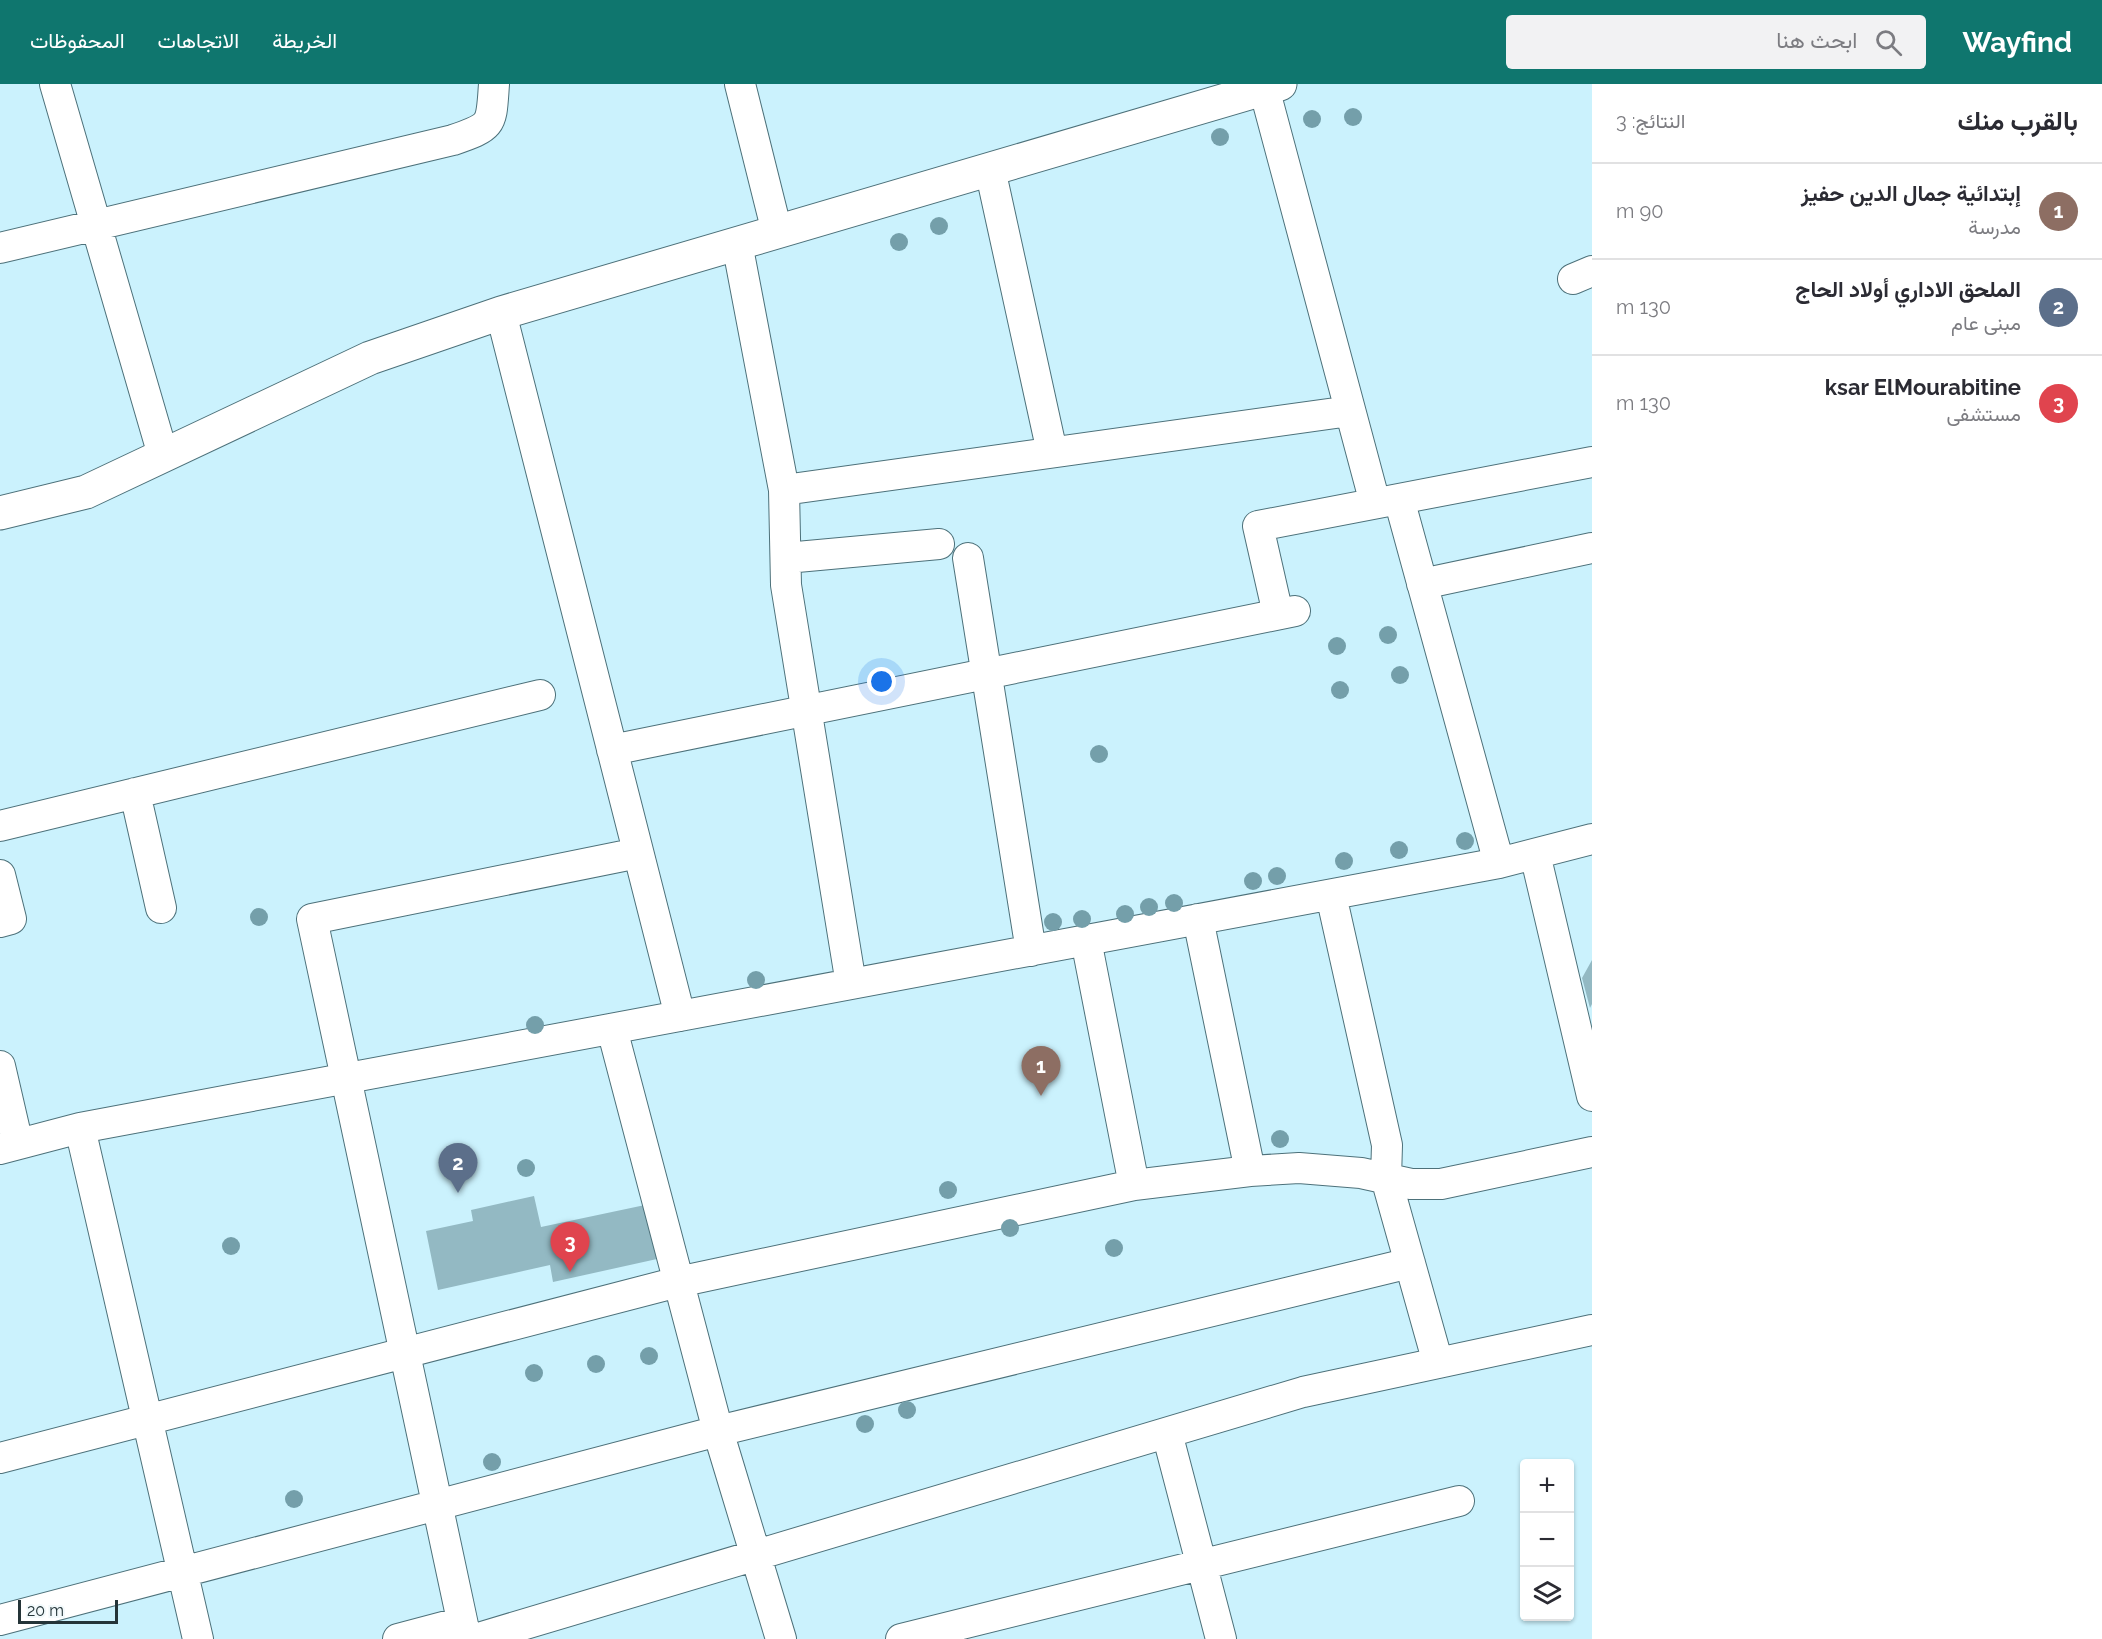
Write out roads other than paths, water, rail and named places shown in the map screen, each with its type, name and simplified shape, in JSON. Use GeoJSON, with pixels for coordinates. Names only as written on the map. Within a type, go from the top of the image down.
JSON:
{"type":"FeatureCollection","features":[{"type":"Feature","properties":{"kind":"street"},"geometry":{"type":"LineString","coordinates":[[55,84],[163,455]]}},
{"type":"Feature","properties":{"kind":"street"},"geometry":{"type":"LineString","coordinates":[[0,249],[403,154],[470,134],[487,126],[492,118],[494,84]]}},
{"type":"Feature","properties":{"kind":"street"},"geometry":{"type":"LineString","coordinates":[[740,84],[777,232]]}},
{"type":"Feature","properties":{"kind":"street"},"geometry":{"type":"LineString","coordinates":[[0,513],[86,492],[370,358],[501,313],[1272,86],[1350,411],[1422,584],[1499,863]]}},
{"type":"Feature","properties":{"kind":"street"},"geometry":{"type":"LineString","coordinates":[[990,169],[1052,452]]}},
{"type":"Feature","properties":{"kind":"street"},"geometry":{"type":"LineString","coordinates":[[736,243],[784,490],[786,585],[851,984]]}},
{"type":"Feature","properties":{"kind":"street"},"geometry":{"type":"LineString","coordinates":[[501,313],[680,1016]]}},
{"type":"Feature","properties":{"kind":"street"},"geometry":{"type":"LineString","coordinates":[[784,490],[1350,411]]}},
{"type":"Feature","properties":{"kind":"street"},"geometry":{"type":"LineString","coordinates":[[612,750],[1287,613],[1258,526],[1592,462]]}},
{"type":"Feature","properties":{"kind":"street"},"geometry":{"type":"LineString","coordinates":[[786,558],[939,544]]}},
{"type":"Feature","properties":{"kind":"street"},"geometry":{"type":"LineString","coordinates":[[1422,584],[1592,548]]}},
{"type":"Feature","properties":{"kind":"street"},"geometry":{"type":"LineString","coordinates":[[968,558],[1031,951]]}},
{"type":"Feature","properties":{"kind":"street"},"geometry":{"type":"LineString","coordinates":[[0,826],[540,695]]}},
{"type":"Feature","properties":{"kind":"street"},"geometry":{"type":"LineString","coordinates":[[135,794],[161,908]]}},
{"type":"Feature","properties":{"kind":"street"},"geometry":{"type":"LineString","coordinates":[[0,1065],[9,1146],[80,1128],[1499,863],[1592,839]]}},
{"type":"Feature","properties":{"kind":"street"},"geometry":{"type":"LineString","coordinates":[[456,1634],[437,1505],[312,919],[638,853]]}},
{"type":"Feature","properties":{"kind":"street"},"geometry":{"type":"LineString","coordinates":[[1535,854],[1592,1096]]}},
{"type":"Feature","properties":{"kind":"street"},"geometry":{"type":"LineString","coordinates":[[0,875],[11,919],[0,922]]}},
{"type":"Feature","properties":{"kind":"street"},"geometry":{"type":"LineString","coordinates":[[1331,895],[1387,1144],[1386,1178],[1438,1363]]}},
{"type":"Feature","properties":{"kind":"street"},"geometry":{"type":"LineString","coordinates":[[1198,919],[1250,1171]]}},
{"type":"Feature","properties":{"kind":"street"},"geometry":{"type":"LineString","coordinates":[[1086,940],[1134,1185]]}},
{"type":"Feature","properties":{"kind":"street"},"geometry":{"type":"LineString","coordinates":[[612,1029],[718,1431],[781,1639]]}},
{"type":"Feature","properties":{"kind":"street"},"geometry":{"type":"LineString","coordinates":[[80,1128],[198,1639]]}},
{"type":"Feature","properties":{"kind":"street"},"geometry":{"type":"LineString","coordinates":[[0,1458],[678,1282],[1134,1185],[1250,1171],[1299,1168],[1386,1178],[1411,1184],[1441,1184],[1592,1152]]}},
{"type":"Feature","properties":{"kind":"street"},"geometry":{"type":"LineString","coordinates":[[0,1620],[718,1431],[1410,1263]]}},
{"type":"Feature","properties":{"kind":"street"},"geometry":{"type":"LineString","coordinates":[[398,1639],[456,1634],[755,1556],[1304,1392],[1592,1330]]}},
{"type":"Feature","properties":{"kind":"street"},"geometry":{"type":"LineString","coordinates":[[1167,1433],[1221,1639]]}},
{"type":"Feature","properties":{"kind":"street"},"geometry":{"type":"LineString","coordinates":[[901,1639],[1459,1501]]}},
{"type":"Feature","properties":{"kind":"place","name":"إبتدائية جمال الدين حفيز"},"geometry":{"type":"Point","coordinates":[1041,1096]}},
{"type":"Feature","properties":{"kind":"place","name":"الملحق الاداري أولاد الحاج"},"geometry":{"type":"Point","coordinates":[458,1193]}},
{"type":"Feature","properties":{"kind":"place","name":"ksar ElMourabitine"},"geometry":{"type":"Point","coordinates":[570,1272]}}]}
